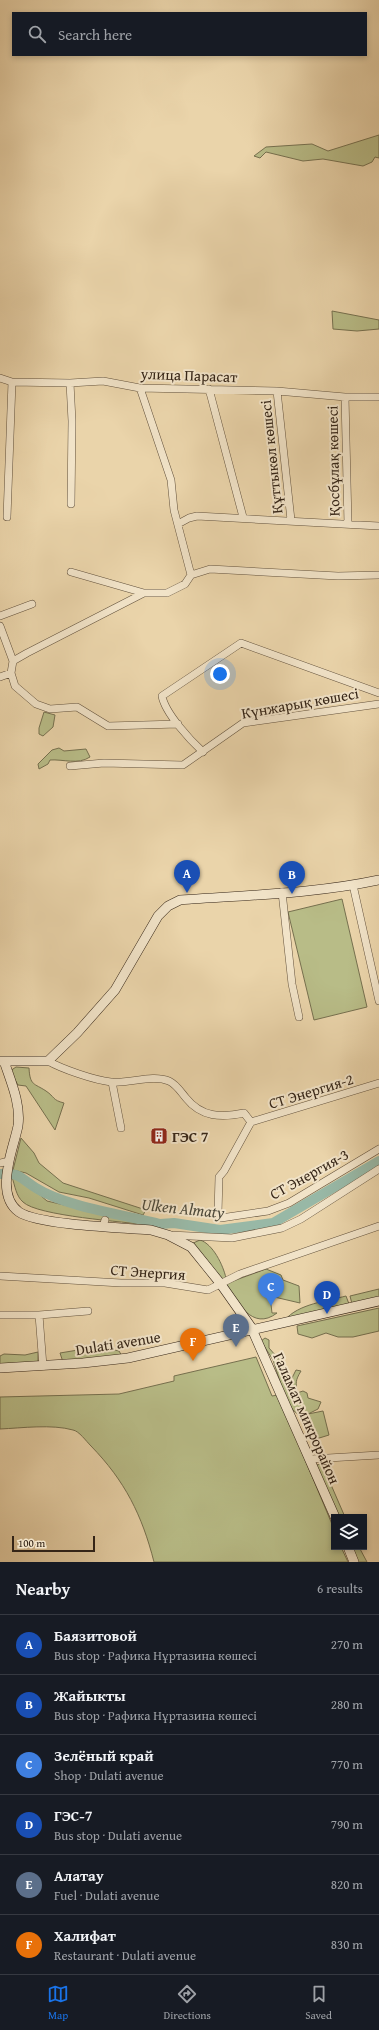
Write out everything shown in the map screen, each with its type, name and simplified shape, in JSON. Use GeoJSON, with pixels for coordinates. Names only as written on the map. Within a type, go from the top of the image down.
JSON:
{"type":"FeatureCollection","features":[{"type":"Feature","properties":{"kind":"street","name":"улица Парасат"},"geometry":{"type":"LineString","coordinates":[[0,378],[12,382],[70,383],[103,381],[140,388],[277,391],[344,398],[379,397]]}},
{"type":"Feature","properties":{"kind":"street"},"geometry":{"type":"LineString","coordinates":[[7,517],[12,382]]}},
{"type":"Feature","properties":{"kind":"street"},"geometry":{"type":"LineString","coordinates":[[70,383],[72,421],[71,504]]}},
{"type":"Feature","properties":{"kind":"street"},"geometry":{"type":"LineString","coordinates":[[140,388],[171,480],[174,510],[191,575]]}},
{"type":"Feature","properties":{"kind":"street"},"geometry":{"type":"LineString","coordinates":[[209,389],[243,517]]}},
{"type":"Feature","properties":{"kind":"street","name":"Құттыкөл көшесі"},"geometry":{"type":"LineString","coordinates":[[277,391],[292,520]]}},
{"type":"Feature","properties":{"kind":"street","name":"Қосбұлақ көшесі"},"geometry":{"type":"LineString","coordinates":[[344,398],[348,524]]}},
{"type":"Feature","properties":{"kind":"street"},"geometry":{"type":"LineString","coordinates":[[178,524],[189,518],[197,516],[243,517],[379,526]]}},
{"type":"Feature","properties":{"kind":"street"},"geometry":{"type":"LineString","coordinates":[[71,572],[144,593],[167,593],[176,590],[185,584],[191,575],[210,569],[338,576],[379,575]]}},
{"type":"Feature","properties":{"kind":"street"},"geometry":{"type":"LineString","coordinates":[[13,661],[144,593]]}},
{"type":"Feature","properties":{"kind":"street"},"geometry":{"type":"LineString","coordinates":[[0,616],[32,604]]}},
{"type":"Feature","properties":{"kind":"street"},"geometry":{"type":"LineString","coordinates":[[0,626],[13,661],[11,673],[15,686],[36,704],[50,709],[77,707],[108,726],[178,724]]}},
{"type":"Feature","properties":{"kind":"street"},"geometry":{"type":"LineString","coordinates":[[203,752],[178,724],[164,704],[162,696],[241,644],[379,693]]}},
{"type":"Feature","properties":{"kind":"street"},"geometry":{"type":"LineString","coordinates":[[0,677],[11,673]]}},
{"type":"Feature","properties":{"kind":"street","name":"Күнжарық көшесі"},"geometry":{"type":"LineString","coordinates":[[70,766],[104,763],[183,764],[203,752],[243,723],[379,704]]}},
{"type":"Feature","properties":{"kind":"street"},"geometry":{"type":"LineString","coordinates":[[48,1061],[77,1033],[115,990],[158,916],[168,906],[180,900],[353,885],[379,880]]}},
{"type":"Feature","properties":{"kind":"street"},"geometry":{"type":"LineString","coordinates":[[353,885],[379,1002]]}},
{"type":"Feature","properties":{"kind":"street"},"geometry":{"type":"LineString","coordinates":[[282,892],[292,984],[299,1017]]}},
{"type":"Feature","properties":{"kind":"street"},"geometry":{"type":"LineString","coordinates":[[4,1185],[6,1164],[18,1118],[12,1081],[2,1061],[48,1061],[58,1067],[112,1082],[162,1079],[176,1085],[189,1102],[200,1111],[218,1116],[244,1113],[251,1122]]}},
{"type":"Feature","properties":{"kind":"street"},"geometry":{"type":"LineString","coordinates":[[112,1082],[121,1128]]}},
{"type":"Feature","properties":{"kind":"street","name":"СТ Энергия-2"},"geometry":{"type":"LineString","coordinates":[[251,1122],[379,1083]]}},
{"type":"Feature","properties":{"kind":"street","name":"СТ Энергия-3"},"geometry":{"type":"LineString","coordinates":[[251,1122],[224,1171],[219,1177],[218,1213],[221,1218],[268,1211],[289,1203],[379,1149]]}},
{"type":"Feature","properties":{"kind":"street"},"geometry":{"type":"LineString","coordinates":[[168,1235],[232,1238],[282,1228],[301,1219],[379,1169]]}},
{"type":"Feature","properties":{"kind":"street","name":"Галамат микрорайон"},"geometry":{"type":"LineString","coordinates":[[4,1185],[12,1204],[20,1212],[44,1220],[104,1223],[151,1230],[168,1235],[191,1247],[220,1283],[253,1330],[311,1459],[334,1514]]}},
{"type":"Feature","properties":{"kind":"street","name":"СТ Энергия"},"geometry":{"type":"LineString","coordinates":[[0,1276],[121,1283],[166,1283],[208,1290],[240,1274],[379,1226]]}},
{"type":"Feature","properties":{"kind":"street","name":"Dulati avenue"},"geometry":{"type":"LineString","coordinates":[[0,1368],[43,1366],[128,1358],[379,1301]]}},
{"type":"Feature","properties":{"kind":"street"},"geometry":{"type":"LineString","coordinates":[[0,1315],[39,1315],[88,1312]]}},
{"type":"Feature","properties":{"kind":"street"},"geometry":{"type":"LineString","coordinates":[[39,1315],[43,1366]]}},
{"type":"Feature","properties":{"kind":"street"},"geometry":{"type":"LineString","coordinates":[[311,1459],[379,1455]]}},
{"type":"Feature","properties":{"kind":"street"},"geometry":{"type":"LineString","coordinates":[[349,1550],[354,1562]]}},
{"type":"Feature","properties":{"kind":"green space"},"geometry":{"type":"Polygon","coordinates":[[[379,135],[379,158],[375,157],[372,162],[363,166],[323,159],[303,161],[266,152],[260,158],[254,156],[266,147],[312,144],[328,151],[379,135]]]}},
{"type":"Feature","properties":{"kind":"green space"},"geometry":{"type":"Polygon","coordinates":[[[332,311],[379,320],[379,329],[357,331],[333,329],[332,311]]]}},
{"type":"Feature","properties":{"kind":"green space"},"geometry":{"type":"Polygon","coordinates":[[[44,712],[55,715],[53,727],[43,736],[39,734],[39,728],[44,712]]]}},
{"type":"Feature","properties":{"kind":"green space"},"geometry":{"type":"Polygon","coordinates":[[[59,748],[64,751],[86,749],[90,757],[81,761],[50,760],[48,764],[39,769],[38,764],[52,750],[59,748]]]}},
{"type":"Feature","properties":{"kind":"green space"},"geometry":{"type":"Polygon","coordinates":[[[342,899],[367,1007],[314,1020],[288,912],[342,899]]]}},
{"type":"Feature","properties":{"kind":"green space"},"geometry":{"type":"Polygon","coordinates":[[[16,1067],[29,1068],[30,1078],[33,1083],[49,1093],[55,1099],[64,1103],[55,1130],[26,1086],[18,1085],[10,1071],[16,1067]]]}},
{"type":"Feature","properties":{"kind":"green space"},"geometry":{"type":"Polygon","coordinates":[[[21,1138],[34,1153],[39,1163],[63,1183],[146,1210],[143,1215],[89,1198],[59,1192],[26,1173],[13,1170],[21,1138]]]}},
{"type":"Feature","properties":{"kind":"green space"},"geometry":{"type":"Polygon","coordinates":[[[12,1177],[27,1184],[47,1201],[149,1225],[63,1215],[31,1207],[23,1202],[19,1197],[12,1177]]]}},
{"type":"Feature","properties":{"kind":"green space"},"geometry":{"type":"Polygon","coordinates":[[[200,1240],[205,1242],[213,1250],[220,1261],[226,1278],[220,1281],[191,1244],[200,1240]]]}},
{"type":"Feature","properties":{"kind":"green space"},"geometry":{"type":"Polygon","coordinates":[[[266,1269],[281,1275],[283,1280],[299,1286],[300,1303],[270,1296],[272,1313],[277,1313],[268,1318],[260,1319],[253,1317],[240,1306],[225,1284],[266,1269]]]}},
{"type":"Feature","properties":{"kind":"green space"},"geometry":{"type":"Polygon","coordinates":[[[379,1289],[379,1298],[352,1304],[350,1296],[379,1289]]]}},
{"type":"Feature","properties":{"kind":"green space"},"geometry":{"type":"Polygon","coordinates":[[[346,1296],[349,1304],[285,1320],[297,1310],[346,1296]]]}},
{"type":"Feature","properties":{"kind":"green space"},"geometry":{"type":"Polygon","coordinates":[[[379,1308],[379,1331],[353,1337],[338,1337],[326,1333],[312,1338],[298,1334],[297,1326],[379,1308]]]}},
{"type":"Feature","properties":{"kind":"green space"},"geometry":{"type":"Polygon","coordinates":[[[265,1338],[269,1340],[269,1348],[284,1365],[290,1382],[296,1370],[301,1371],[296,1382],[297,1393],[303,1391],[307,1393],[308,1398],[321,1402],[318,1409],[301,1417],[293,1410],[285,1397],[273,1360],[261,1341],[265,1338]]]}},
{"type":"Feature","properties":{"kind":"green space"},"geometry":{"type":"Polygon","coordinates":[[[84,1349],[94,1352],[104,1352],[110,1349],[119,1351],[122,1356],[63,1362],[60,1353],[84,1349]]]}},
{"type":"Feature","properties":{"kind":"green space"},"geometry":{"type":"Polygon","coordinates":[[[38,1352],[38,1363],[0,1365],[0,1356],[4,1354],[25,1355],[38,1352]]]}},
{"type":"Feature","properties":{"kind":"green space"},"geometry":{"type":"Polygon","coordinates":[[[256,1357],[272,1396],[278,1395],[331,1522],[331,1550],[342,1550],[348,1562],[154,1562],[138,1514],[123,1486],[114,1472],[80,1434],[73,1430],[56,1427],[0,1429],[0,1397],[119,1394],[174,1381],[174,1376],[256,1357]]]}},
{"type":"Feature","properties":{"kind":"green space"},"geometry":{"type":"Polygon","coordinates":[[[323,1411],[329,1435],[316,1439],[308,1414],[323,1411]]]}},
{"type":"Feature","properties":{"kind":"green space"},"geometry":{"type":"Polygon","coordinates":[[[322,1464],[344,1514],[337,1514],[316,1465],[322,1464]]]}},
{"type":"Feature","properties":{"kind":"green space"},"geometry":{"type":"Polygon","coordinates":[[[351,1550],[361,1550],[367,1562],[356,1562],[351,1550]]]}},
{"type":"Feature","properties":{"kind":"waterway","name":"Ulken Almaty"},"geometry":{"type":"LineString","coordinates":[[0,1174],[16,1175],[49,1195],[96,1210],[160,1224],[174,1223],[220,1230],[273,1223],[379,1161]]}},
{"type":"Feature","properties":{"kind":"place","name":"Баязитовой"},"geometry":{"type":"Point","coordinates":[187,893]}},
{"type":"Feature","properties":{"kind":"place","name":"Жайыкты"},"geometry":{"type":"Point","coordinates":[292,894]}},
{"type":"Feature","properties":{"kind":"place","name":"ГЭС 7"},"geometry":{"type":"Point","coordinates":[159,1136]}},
{"type":"Feature","properties":{"kind":"place","name":"Зелёный край"},"geometry":{"type":"Point","coordinates":[271,1306]}},
{"type":"Feature","properties":{"kind":"place","name":"ГЭС-7"},"geometry":{"type":"Point","coordinates":[327,1314]}},
{"type":"Feature","properties":{"kind":"place","name":"Алатау"},"geometry":{"type":"Point","coordinates":[236,1347]}},
{"type":"Feature","properties":{"kind":"place","name":"Халифат"},"geometry":{"type":"Point","coordinates":[193,1361]}}]}
